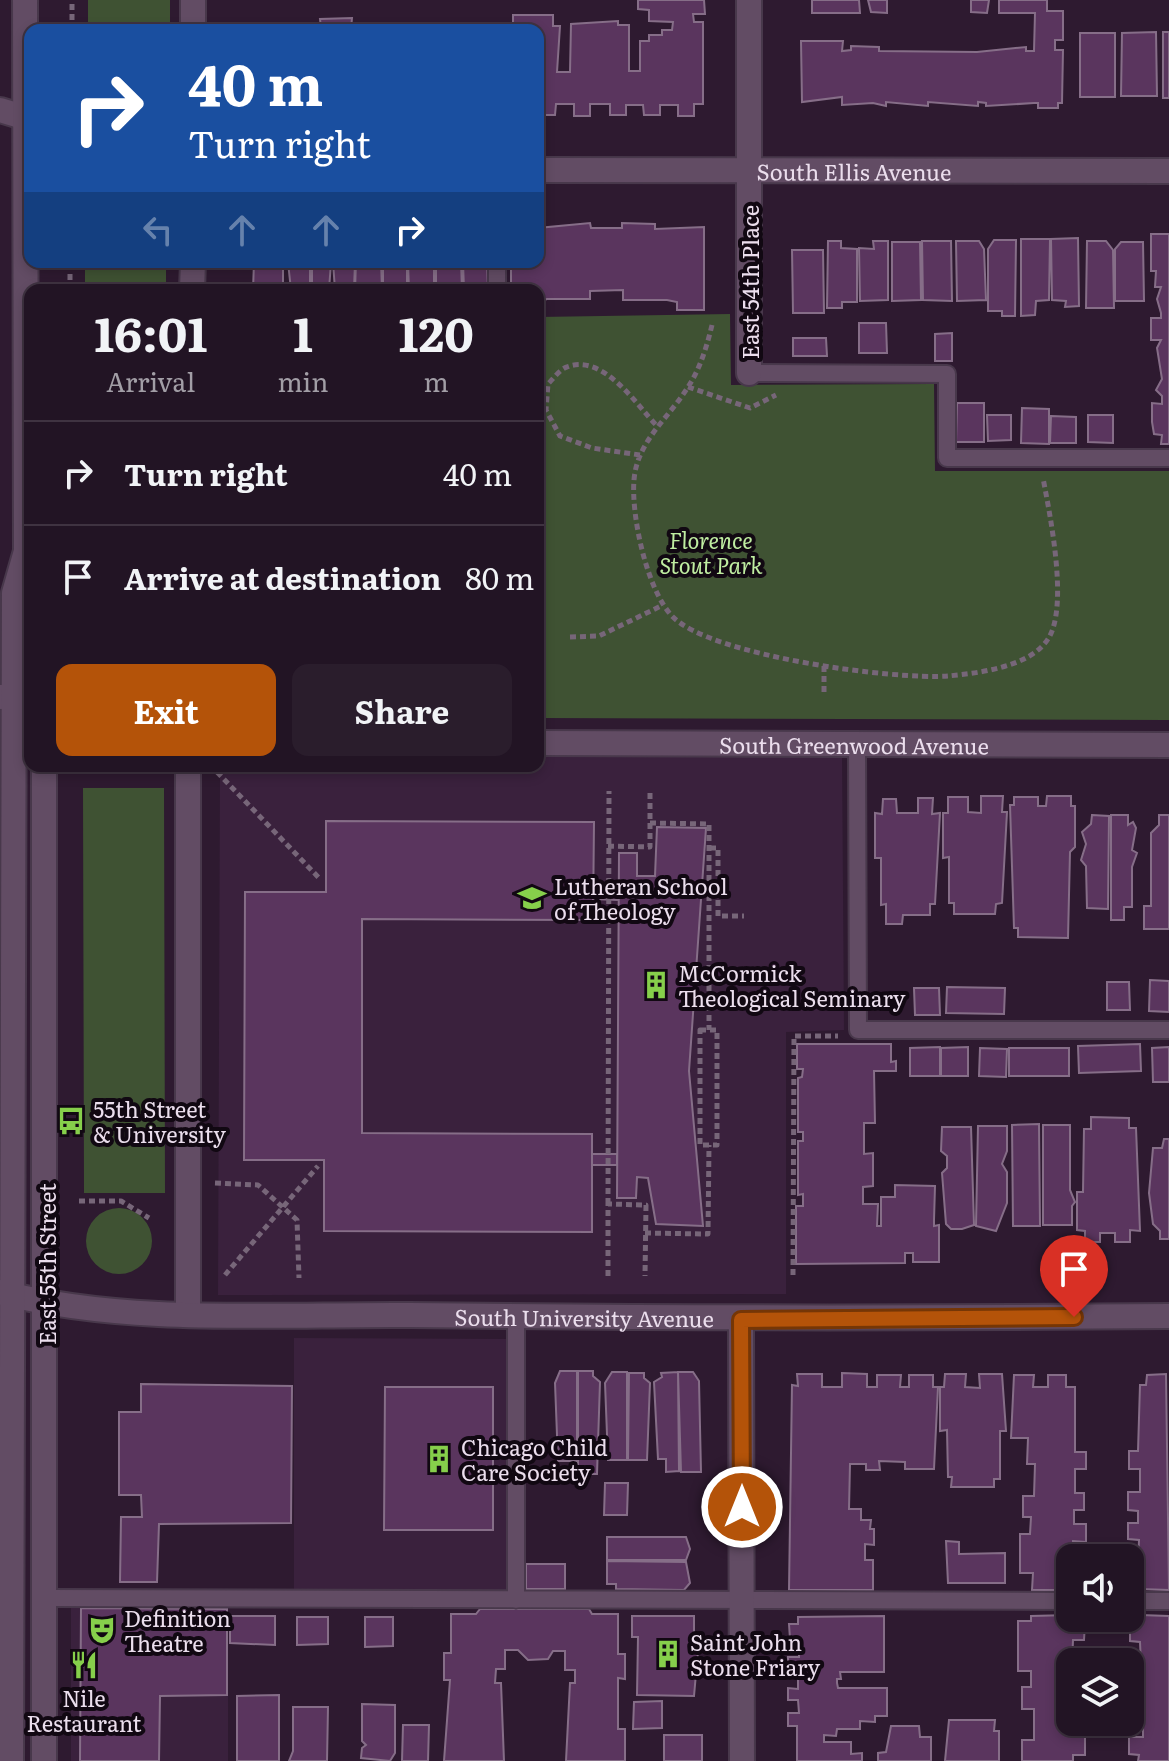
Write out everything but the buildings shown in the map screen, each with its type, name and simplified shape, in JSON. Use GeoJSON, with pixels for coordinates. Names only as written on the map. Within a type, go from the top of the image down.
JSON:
{"type":"FeatureCollection","features":[{"type":"Feature","properties":{"kind":"street","name":"East 55th Street"},"geometry":{"type":"LineString","coordinates":[[25,0],[25,24]]}},
{"type":"Feature","properties":{"kind":"street"},"geometry":{"type":"LineString","coordinates":[[193,0],[193,24]]}},
{"type":"Feature","properties":{"kind":"street","name":"East 54th Place"},"geometry":{"type":"LineString","coordinates":[[749,0],[749,373]]}},
{"type":"Feature","properties":{"kind":"street"},"geometry":{"type":"LineString","coordinates":[[0,110],[24,117]]}},
{"type":"Feature","properties":{"kind":"street","name":"South Ellis Avenue"},"geometry":{"type":"LineString","coordinates":[[544,170],[1169,171]]}},
{"type":"Feature","properties":{"kind":"street","name":"East 55th Street"},"geometry":{"type":"LineString","coordinates":[[11,1761],[7,1294],[14,593],[24,566]]}},
{"type":"Feature","properties":{"kind":"street","name":"South Greenwood Avenue"},"geometry":{"type":"LineString","coordinates":[[544,743],[1169,745]]}},
{"type":"Feature","properties":{"kind":"street","name":"East 55th Street"},"geometry":{"type":"LineString","coordinates":[[44,772],[44,1761]]}},
{"type":"Feature","properties":{"kind":"street"},"geometry":{"type":"LineString","coordinates":[[188,772],[188,1313]]}},
{"type":"Feature","properties":{"kind":"street","name":"South University Avenue"},"geometry":{"type":"LineString","coordinates":[[7,1294],[79,1309],[188,1313],[741,1320],[1169,1316]]}},
{"type":"Feature","properties":{"kind":"street"},"geometry":{"type":"LineString","coordinates":[[741,1320],[742,1761]]}},
{"type":"Feature","properties":{"kind":"lane"},"geometry":{"type":"LineString","coordinates":[[749,373],[947,374],[947,458],[1169,458]]}},
{"type":"Feature","properties":{"kind":"lane"},"geometry":{"type":"LineString","coordinates":[[857,744],[858,1030],[1169,1030]]}},
{"type":"Feature","properties":{"kind":"lane"},"geometry":{"type":"LineString","coordinates":[[516,1317],[516,1600]]}},
{"type":"Feature","properties":{"kind":"lane"},"geometry":{"type":"LineString","coordinates":[[45,1598],[1056,1601]]}},
{"type":"Feature","properties":{"kind":"lane"},"geometry":{"type":"LineString","coordinates":[[1144,1601],[1169,1601]]}},
{"type":"Feature","properties":{"kind":"path"},"geometry":{"type":"LineString","coordinates":[[72,0],[72,24]]}},
{"type":"Feature","properties":{"kind":"path"},"geometry":{"type":"LineString","coordinates":[[712,325],[688,387],[657,426],[640,455],[634,480],[645,561],[663,605],[674,619],[697,633],[824,666],[947,676],[1027,658],[1050,637],[1055,613],[1056,578],[1051,518],[1038,458]]}},
{"type":"Feature","properties":{"kind":"path"},"geometry":{"type":"LineString","coordinates":[[640,455],[592,448],[560,436],[546,410],[548,384],[565,367],[583,365],[605,372],[657,426]]}},
{"type":"Feature","properties":{"kind":"path"},"geometry":{"type":"LineString","coordinates":[[570,637],[599,636],[663,605]]}},
{"type":"Feature","properties":{"kind":"path"},"geometry":{"type":"LineString","coordinates":[[824,666],[824,692]]}},
{"type":"Feature","properties":{"kind":"path"},"geometry":{"type":"LineString","coordinates":[[217,772],[321,880]]}},
{"type":"Feature","properties":{"kind":"path"},"geometry":{"type":"LineString","coordinates":[[608,1276],[609,791]]}},
{"type":"Feature","properties":{"kind":"path"},"geometry":{"type":"LineString","coordinates":[[608,846],[650,847],[650,791]]}},
{"type":"Feature","properties":{"kind":"path"},"geometry":{"type":"LineString","coordinates":[[650,823],[709,824],[709,1030]]}},
{"type":"Feature","properties":{"kind":"path"},"geometry":{"type":"LineString","coordinates":[[710,848],[718,848],[718,916],[744,916]]}},
{"type":"Feature","properties":{"kind":"path"},"geometry":{"type":"LineString","coordinates":[[700,1030],[709,1030],[717,1030],[717,1145],[700,1145],[700,1030]]}},
{"type":"Feature","properties":{"kind":"path"},"geometry":{"type":"LineString","coordinates":[[793,1275],[794,1036],[845,1036]]}},
{"type":"Feature","properties":{"kind":"path"},"geometry":{"type":"LineString","coordinates":[[645,1233],[708,1234],[709,1145]]}},
{"type":"Feature","properties":{"kind":"path"},"geometry":{"type":"LineString","coordinates":[[225,1275],[318,1166]]}},
{"type":"Feature","properties":{"kind":"path"},"geometry":{"type":"LineString","coordinates":[[215,1183],[258,1185],[297,1220],[299,1278]]}},
{"type":"Feature","properties":{"kind":"path"},"geometry":{"type":"LineString","coordinates":[[79,1201],[121,1201],[149,1218]]}},
{"type":"Feature","properties":{"kind":"path"},"geometry":{"type":"LineString","coordinates":[[608,1204],[646,1205],[645,1276]]}},
{"type":"Feature","properties":{"kind":"shaded area","name":"Lutheran School of Theology"},"geometry":{"type":"Polygon","coordinates":[[[544,750],[842,750],[844,1030],[786,1032],[786,1294],[218,1295],[220,772],[544,772],[544,750]]]}},
{"type":"Feature","properties":{"kind":"shaded area"},"geometry":{"type":"Polygon","coordinates":[[[294,1338],[516,1339],[516,1600],[294,1600],[294,1338]]]}},
{"type":"Feature","properties":{"kind":"shaded area"},"geometry":{"type":"Polygon","coordinates":[[[71,1599],[228,1599],[228,1761],[71,1761],[71,1599]]]}},
{"type":"Feature","properties":{"kind":"green space"},"geometry":{"type":"Polygon","coordinates":[[[88,0],[170,0],[170,24],[88,24],[88,0]]]}},
{"type":"Feature","properties":{"kind":"green space"},"geometry":{"type":"Polygon","coordinates":[[[85,268],[166,268],[166,284],[85,284],[85,268]]]}},
{"type":"Feature","properties":{"kind":"green space","name":"Florence Stout Park"},"geometry":{"type":"Polygon","coordinates":[[[730,314],[731,385],[934,384],[935,471],[1169,471],[1169,720],[544,718],[544,317],[730,314]]]}},
{"type":"Feature","properties":{"kind":"green space"},"geometry":{"type":"Polygon","coordinates":[[[83,788],[164,788],[165,1193],[84,1193],[83,788]]]}},
{"type":"Feature","properties":{"kind":"green space"},"geometry":{"type":"Polygon","coordinates":[[[119,1208],[132,1211],[142,1218],[149,1228],[152,1241],[149,1254],[142,1264],[132,1271],[119,1274],[106,1271],[96,1264],[89,1254],[86,1241],[89,1228],[96,1218],[106,1211],[119,1208]]]}},
{"type":"Feature","properties":{"kind":"place","name":"Lutheran School of Theology"},"geometry":{"type":"Point","coordinates":[532,898]}},
{"type":"Feature","properties":{"kind":"place","name":"McCormick Theological Seminary"},"geometry":{"type":"Point","coordinates":[656,985]}},
{"type":"Feature","properties":{"kind":"place","name":"55th Street & University"},"geometry":{"type":"Point","coordinates":[71,1121]}},
{"type":"Feature","properties":{"kind":"place","name":"Chicago Child Care Society"},"geometry":{"type":"Point","coordinates":[439,1459]}},
{"type":"Feature","properties":{"kind":"place","name":"Definition Theatre"},"geometry":{"type":"Point","coordinates":[102,1630]}},
{"type":"Feature","properties":{"kind":"place","name":"Saint John Stone Friary"},"geometry":{"type":"Point","coordinates":[668,1654]}},
{"type":"Feature","properties":{"kind":"place","name":"Nile Restaurant"},"geometry":{"type":"Point","coordinates":[84,1665]}},
{"type":"Feature","properties":{"kind":"route"},"geometry":{"type":"LineString","coordinates":[[742,1507],[741,1320],[1074,1317]]}}]}
